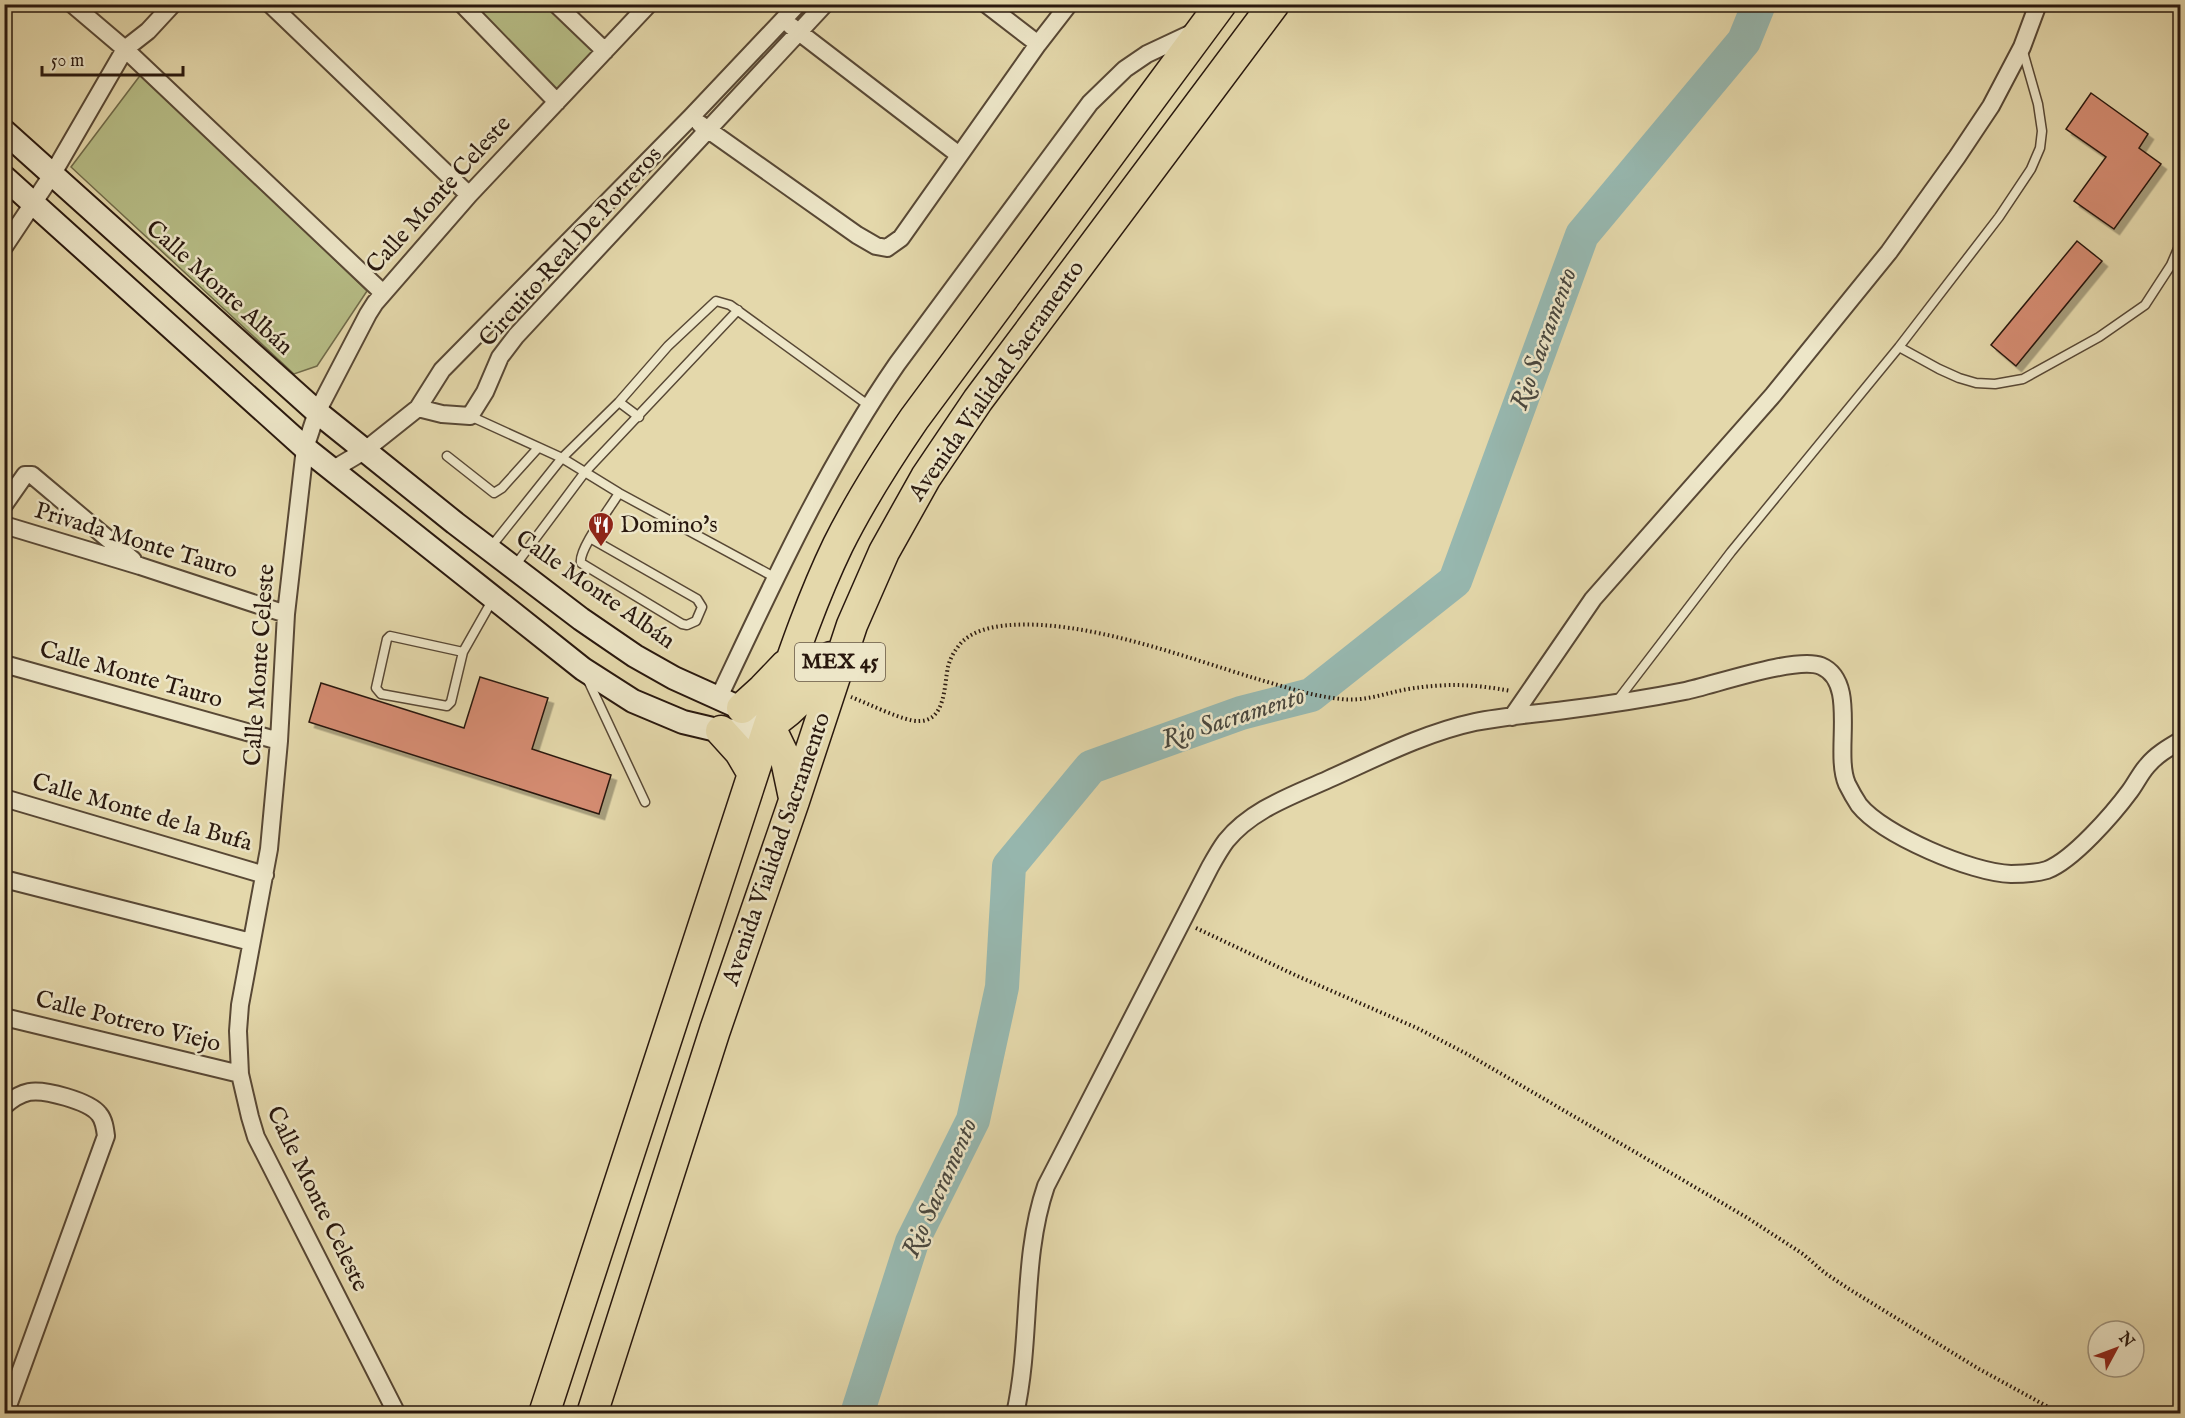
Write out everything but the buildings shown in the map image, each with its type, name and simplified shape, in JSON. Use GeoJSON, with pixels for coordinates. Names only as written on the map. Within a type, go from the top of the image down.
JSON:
{"type":"FeatureCollection","features":[{"type":"Feature","properties":{"kind":"highway","name":"Avenida Vialidad Sacramento"},"geometry":{"type":"LineString","coordinates":[[592,1413],[715,1030],[852,626],[875,571],[904,513],[951,438],[1274,4]]}},
{"type":"Feature","properties":{"kind":"highway","name":"Avenida Vialidad Sacramento"},"geometry":{"type":"LineString","coordinates":[[542,1408],[769,725],[808,613],[838,545],[883,465],[914,419],[1213,16]]}},
{"type":"Feature","properties":{"kind":"highway"},"geometry":{"type":"LineString","coordinates":[[794,801],[792,780],[786,760],[769,725],[788,713],[807,693],[852,626]]}},
{"type":"Feature","properties":{"kind":"highway"},"geometry":{"type":"LineString","coordinates":[[730,702],[771,682],[792,658]]}},
{"type":"Feature","properties":{"kind":"highway"},"geometry":{"type":"LineString","coordinates":[[721,731],[740,752],[753,774]]}},
{"type":"Feature","properties":{"kind":"main road","name":"Calle Monte Albán"},"geometry":{"type":"LineString","coordinates":[[4,131],[317,412],[581,620],[626,651],[674,678],[730,702],[769,725]]}},
{"type":"Feature","properties":{"kind":"main road"},"geometry":{"type":"LineString","coordinates":[[4,177],[305,448],[608,687],[659,714],[721,731],[744,730],[769,725]]}},
{"type":"Feature","properties":{"kind":"street"},"geometry":{"type":"LineString","coordinates":[[72,4],[125,49],[383,293]]}},
{"type":"Feature","properties":{"kind":"street"},"geometry":{"type":"LineString","coordinates":[[4,247],[52,175],[125,49],[148,32],[173,4]]}},
{"type":"Feature","properties":{"kind":"street"},"geometry":{"type":"LineString","coordinates":[[270,4],[469,195]]}},
{"type":"Feature","properties":{"kind":"street"},"geometry":{"type":"LineString","coordinates":[[462,4],[557,102]]}},
{"type":"Feature","properties":{"kind":"street"},"geometry":{"type":"LineString","coordinates":[[556,4],[604,51]]}},
{"type":"Feature","properties":{"kind":"street","name":"Calle Monte Celeste"},"geometry":{"type":"LineString","coordinates":[[397,1413],[267,1161],[250,1117],[240,1074],[238,1031],[240,1005],[272,827],[286,614],[305,448],[317,412],[368,314],[383,293],[469,195],[650,4]]}},
{"type":"Feature","properties":{"kind":"street","name":"Circuito Real De Potreros"},"geometry":{"type":"LineString","coordinates":[[332,470],[364,451],[418,408],[442,370],[691,117],[798,4]]}},
{"type":"Feature","properties":{"kind":"street","name":"Circuito Real De Potreros"},"geometry":{"type":"LineString","coordinates":[[470,416],[485,392],[496,364],[506,349],[825,4]]}},
{"type":"Feature","properties":{"kind":"street"},"geometry":{"type":"LineString","coordinates":[[986,4],[1038,44]]}},
{"type":"Feature","properties":{"kind":"street"},"geometry":{"type":"LineString","coordinates":[[691,117],[857,235],[882,248],[887,248],[901,238],[1068,4]]}},
{"type":"Feature","properties":{"kind":"street"},"geometry":{"type":"LineString","coordinates":[[1512,717],[1593,599],[1773,395],[1889,252],[1991,106],[2022,47],[2038,4]]}},
{"type":"Feature","properties":{"kind":"street"},"geometry":{"type":"LineString","coordinates":[[730,702],[776,578],[819,492],[868,405],[972,260],[1090,103],[1125,69],[1213,16]]}},
{"type":"Feature","properties":{"kind":"street"},"geometry":{"type":"LineString","coordinates":[[784,20],[959,155]]}},
{"type":"Feature","properties":{"kind":"street"},"geometry":{"type":"LineString","coordinates":[[418,408],[442,414],[470,416]]}},
{"type":"Feature","properties":{"kind":"street"},"geometry":{"type":"LineString","coordinates":[[4,505],[25,475],[32,475],[140,566]]}},
{"type":"Feature","properties":{"kind":"street","name":"Privada Monte Tauro"},"geometry":{"type":"LineString","coordinates":[[4,525],[140,566],[286,614]]}},
{"type":"Feature","properties":{"kind":"street","name":"Calle Monte Tauro"},"geometry":{"type":"LineString","coordinates":[[4,664],[279,741]]}},
{"type":"Feature","properties":{"kind":"street"},"geometry":{"type":"LineString","coordinates":[[1015,1413],[1023,1367],[1032,1237],[1046,1186],[1181,921],[1226,842],[1243,824],[1268,807],[1418,741],[1474,723],[1615,704],[1687,691],[1773,669],[1802,664],[1819,665],[1833,674],[1841,689],[1843,716],[1841,762],[1846,782],[1859,805],[1874,819],[1898,835],[1971,867],[2010,874],[2047,870],[2067,858],[2085,842],[2128,794],[2147,765],[2162,752],[2181,741]]}},
{"type":"Feature","properties":{"kind":"street","name":"Calle Monte de la Bufa"},"geometry":{"type":"LineString","coordinates":[[4,798],[265,875]]}},
{"type":"Feature","properties":{"kind":"street"},"geometry":{"type":"LineString","coordinates":[[4,879],[251,942]]}},
{"type":"Feature","properties":{"kind":"street","name":"Calle Potrero Viejo"},"geometry":{"type":"LineString","coordinates":[[4,1017],[240,1074]]}},
{"type":"Feature","properties":{"kind":"street"},"geometry":{"type":"LineString","coordinates":[[4,1106],[19,1095],[39,1091],[85,1103],[100,1115],[106,1136],[5,1413]]}},
{"type":"Feature","properties":{"kind":"lane"},"geometry":{"type":"LineString","coordinates":[[1615,704],[1731,552],[1899,347],[1999,217],[2031,169],[2040,148],[2042,132],[2038,104],[2022,47]]}},
{"type":"Feature","properties":{"kind":"lane"},"geometry":{"type":"LineString","coordinates":[[1899,347],[1939,369],[1977,383],[1995,384],[2023,379],[2119,325],[2145,305],[2171,265],[2181,244]]}},
{"type":"Feature","properties":{"kind":"lane"},"geometry":{"type":"LineString","coordinates":[[490,549],[562,458],[619,402],[668,346],[716,301],[738,310],[868,405]]}},
{"type":"Feature","properties":{"kind":"lane"},"geometry":{"type":"LineString","coordinates":[[514,567],[585,472],[738,310]]}},
{"type":"Feature","properties":{"kind":"lane"},"geometry":{"type":"LineString","coordinates":[[619,402],[639,417]]}},
{"type":"Feature","properties":{"kind":"lane"},"geometry":{"type":"LineString","coordinates":[[470,416],[562,458],[619,493],[776,578]]}},
{"type":"Feature","properties":{"kind":"lane"},"geometry":{"type":"LineString","coordinates":[[447,456],[494,493],[502,488],[538,448]]}},
{"type":"Feature","properties":{"kind":"lane"},"geometry":{"type":"LineString","coordinates":[[590,538],[697,599],[702,607],[696,621],[687,625],[682,624],[585,566],[580,559],[590,538],[619,493]]}},
{"type":"Feature","properties":{"kind":"lane"},"geometry":{"type":"LineString","coordinates":[[463,652],[390,636],[387,639],[377,691],[381,694],[447,706],[451,702],[463,652],[494,599]]}},
{"type":"Feature","properties":{"kind":"lane"},"geometry":{"type":"LineString","coordinates":[[583,669],[645,802]]}},
{"type":"Feature","properties":{"kind":"path"},"geometry":{"type":"LineString","coordinates":[[831,689],[905,718],[918,722],[928,720],[942,703],[949,665],[962,642],[971,635],[984,630],[1020,625],[1071,629],[1109,637],[1169,652],[1311,694],[1344,700],[1374,698],[1406,689],[1459,684],[1527,694]]}},
{"type":"Feature","properties":{"kind":"path"},"geometry":{"type":"LineString","coordinates":[[1181,921],[1295,975],[1417,1028],[1469,1055],[1746,1217],[1803,1254],[1849,1289],[1979,1369],[2061,1413]]}},
{"type":"Feature","properties":{"kind":"green space"},"geometry":{"type":"Polygon","coordinates":[[[469,5],[556,5],[601,48],[557,96],[469,5]]]}},
{"type":"Feature","properties":{"kind":"green space"},"geometry":{"type":"Polygon","coordinates":[[[142,73],[367,291],[317,366],[294,374],[71,167],[142,73]]]}},
{"type":"Feature","properties":{"kind":"waterway","name":"Rio Sacramento"},"geometry":{"type":"LineString","coordinates":[[857,1414],[912,1242],[973,1120],[1002,987],[1009,866],[1091,767],[1241,713],[1311,695],[1455,581],[1582,235],[1744,41],[1759,4]]}},
{"type":"Feature","properties":{"kind":"place","name":"Domino's"},"geometry":{"type":"Point","coordinates":[601,548]}}]}
